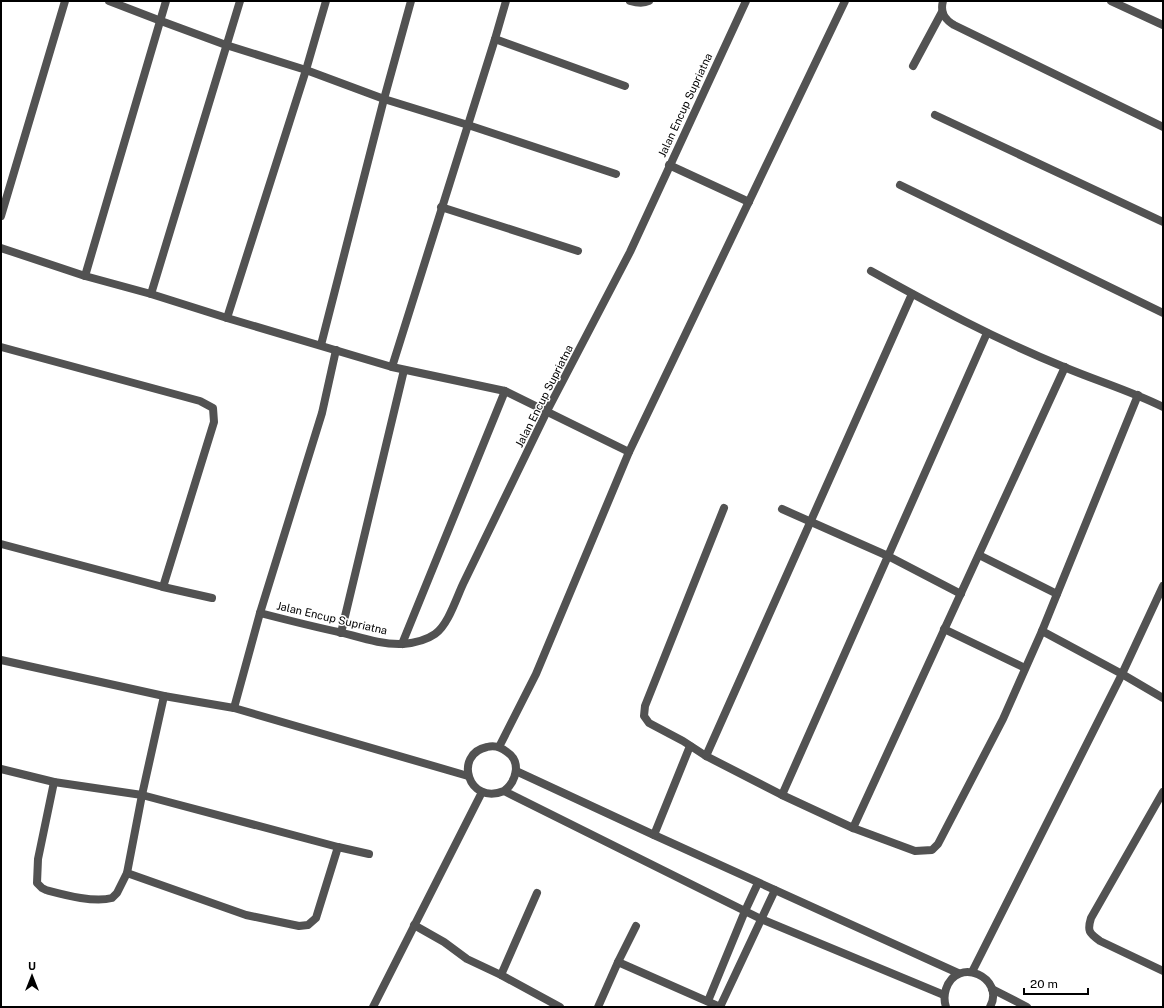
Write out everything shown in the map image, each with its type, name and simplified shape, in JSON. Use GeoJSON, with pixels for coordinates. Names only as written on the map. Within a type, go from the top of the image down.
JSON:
{"type":"FeatureCollection","features":[{"type":"Feature","properties":{"kind":"street"},"geometry":{"type":"LineString","coordinates":[[1,216],[65,1]]}},
{"type":"Feature","properties":{"kind":"street"},"geometry":{"type":"LineString","coordinates":[[109,1],[161,21],[306,70],[384,99],[616,174]]}},
{"type":"Feature","properties":{"kind":"street"},"geometry":{"type":"LineString","coordinates":[[85,276],[166,1]]}},
{"type":"Feature","properties":{"kind":"street"},"geometry":{"type":"LineString","coordinates":[[151,294],[240,1]]}},
{"type":"Feature","properties":{"kind":"street"},"geometry":{"type":"LineString","coordinates":[[227,318],[306,70],[326,1]]}},
{"type":"Feature","properties":{"kind":"street"},"geometry":{"type":"LineString","coordinates":[[321,345],[384,99],[411,1]]}},
{"type":"Feature","properties":{"kind":"street"},"geometry":{"type":"LineString","coordinates":[[392,367],[506,1]]}},
{"type":"Feature","properties":{"kind":"street"},"geometry":{"type":"LineString","coordinates":[[630,1],[645,3],[649,1]]}},
{"type":"Feature","properties":{"kind":"street","name":"Jalan Encup Supriatna"},"geometry":{"type":"LineString","coordinates":[[260,613],[371,640],[402,644],[418,642],[436,634],[452,608],[547,411],[630,252],[746,1]]}},
{"type":"Feature","properties":{"kind":"street"},"geometry":{"type":"LineString","coordinates":[[499,747],[536,674],[629,452],[845,1]]}},
{"type":"Feature","properties":{"kind":"street"},"geometry":{"type":"LineString","coordinates":[[913,66],[942,12],[943,1]]}},
{"type":"Feature","properties":{"kind":"street"},"geometry":{"type":"LineString","coordinates":[[1111,1],[1163,25]]}},
{"type":"Feature","properties":{"kind":"street"},"geometry":{"type":"LineString","coordinates":[[1130,9],[1134,1]]}},
{"type":"Feature","properties":{"kind":"street"},"geometry":{"type":"LineString","coordinates":[[942,12],[948,21],[954,25],[1163,127]]}},
{"type":"Feature","properties":{"kind":"street"},"geometry":{"type":"LineString","coordinates":[[495,38],[625,86]]}},
{"type":"Feature","properties":{"kind":"street"},"geometry":{"type":"LineString","coordinates":[[935,115],[1163,222]]}},
{"type":"Feature","properties":{"kind":"street"},"geometry":{"type":"LineString","coordinates":[[669,165],[750,202]]}},
{"type":"Feature","properties":{"kind":"street"},"geometry":{"type":"LineString","coordinates":[[900,185],[1163,313]]}},
{"type":"Feature","properties":{"kind":"street"},"geometry":{"type":"LineString","coordinates":[[442,207],[578,251]]}},
{"type":"Feature","properties":{"kind":"street"},"geometry":{"type":"LineString","coordinates":[[1,248],[85,276],[151,294],[392,367],[504,391],[629,452]]}},
{"type":"Feature","properties":{"kind":"street"},"geometry":{"type":"LineString","coordinates":[[871,271],[987,333],[1064,367],[1138,395],[1163,407]]}},
{"type":"Feature","properties":{"kind":"street"},"geometry":{"type":"LineString","coordinates":[[706,756],[912,294]]}},
{"type":"Feature","properties":{"kind":"street"},"geometry":{"type":"LineString","coordinates":[[782,795],[987,333]]}},
{"type":"Feature","properties":{"kind":"street"},"geometry":{"type":"LineString","coordinates":[[1,347],[200,401],[213,408],[214,422],[163,587]]}},
{"type":"Feature","properties":{"kind":"street"},"geometry":{"type":"LineString","coordinates":[[234,708],[260,613],[322,413],[336,350]]}},
{"type":"Feature","properties":{"kind":"street"},"geometry":{"type":"LineString","coordinates":[[853,828],[1064,367]]}},
{"type":"Feature","properties":{"kind":"street"},"geometry":{"type":"LineString","coordinates":[[341,633],[404,370]]}},
{"type":"Feature","properties":{"kind":"street"},"geometry":{"type":"LineString","coordinates":[[402,644],[504,391]]}},
{"type":"Feature","properties":{"kind":"street"},"geometry":{"type":"LineString","coordinates":[[724,508],[645,706],[644,716],[649,723],[683,741],[706,756],[782,795],[853,828],[915,851],[928,851],[935,848],[1003,719],[1042,631],[1138,395]]}},
{"type":"Feature","properties":{"kind":"street"},"geometry":{"type":"LineString","coordinates":[[782,510],[888,556],[961,594]]}},
{"type":"Feature","properties":{"kind":"street"},"geometry":{"type":"LineString","coordinates":[[1,544],[163,587],[212,598]]}},
{"type":"Feature","properties":{"kind":"street"},"geometry":{"type":"LineString","coordinates":[[978,555],[1057,594]]}},
{"type":"Feature","properties":{"kind":"street"},"geometry":{"type":"LineString","coordinates":[[972,972],[1122,674],[1163,586]]}},
{"type":"Feature","properties":{"kind":"street"},"geometry":{"type":"LineString","coordinates":[[944,629],[1025,668]]}},
{"type":"Feature","properties":{"kind":"street"},"geometry":{"type":"LineString","coordinates":[[1042,631],[1163,698]]}},
{"type":"Feature","properties":{"kind":"street"},"geometry":{"type":"LineString","coordinates":[[1,660],[164,696],[234,708],[468,776]]}},
{"type":"Feature","properties":{"kind":"street"},"geometry":{"type":"LineString","coordinates":[[54,782],[38,859],[36,882],[51,891],[97,900],[112,898],[117,893],[127,873],[164,696]]}},
{"type":"Feature","properties":{"kind":"street"},"geometry":{"type":"LineString","coordinates":[[491,746],[499,747],[508,752],[514,761],[516,771],[514,779],[510,786],[497,794],[482,792],[476,788],[468,776],[470,759],[475,752],[483,748],[491,746]]}},
{"type":"Feature","properties":{"kind":"street"},"geometry":{"type":"LineString","coordinates":[[654,835],[690,746]]}},
{"type":"Feature","properties":{"kind":"street"},"geometry":{"type":"LineString","coordinates":[[1,769],[54,782],[142,796],[369,854]]}},
{"type":"Feature","properties":{"kind":"street"},"geometry":{"type":"LineString","coordinates":[[516,771],[758,883],[958,973],[972,972],[984,977],[992,988],[1027,1007]]}},
{"type":"Feature","properties":{"kind":"street"},"geometry":{"type":"LineString","coordinates":[[504,791],[762,920],[944,995]]}},
{"type":"Feature","properties":{"kind":"street"},"geometry":{"type":"LineString","coordinates":[[373,1007],[482,792]]}},
{"type":"Feature","properties":{"kind":"street"},"geometry":{"type":"LineString","coordinates":[[1163,792],[1091,918],[1088,928],[1091,935],[1100,941],[1163,971]]}},
{"type":"Feature","properties":{"kind":"street"},"geometry":{"type":"LineString","coordinates":[[127,873],[246,915],[304,926],[312,923],[316,918],[338,847]]}},
{"type":"Feature","properties":{"kind":"street"},"geometry":{"type":"LineString","coordinates":[[704,1003],[758,883]]}},
{"type":"Feature","properties":{"kind":"street"},"geometry":{"type":"LineString","coordinates":[[618,962],[704,1003],[720,1007],[775,890]]}},
{"type":"Feature","properties":{"kind":"street"},"geometry":{"type":"LineString","coordinates":[[501,975],[537,893]]}},
{"type":"Feature","properties":{"kind":"street"},"geometry":{"type":"LineString","coordinates":[[414,925],[444,942],[467,959],[501,975],[560,1007]]}},
{"type":"Feature","properties":{"kind":"street"},"geometry":{"type":"LineString","coordinates":[[598,1007],[636,926]]}},
{"type":"Feature","properties":{"kind":"street"},"geometry":{"type":"LineString","coordinates":[[946,1007],[944,995],[948,982],[958,973]]}},
{"type":"Feature","properties":{"kind":"street"},"geometry":{"type":"LineString","coordinates":[[990,1007],[993,1002],[992,988]]}}]}
